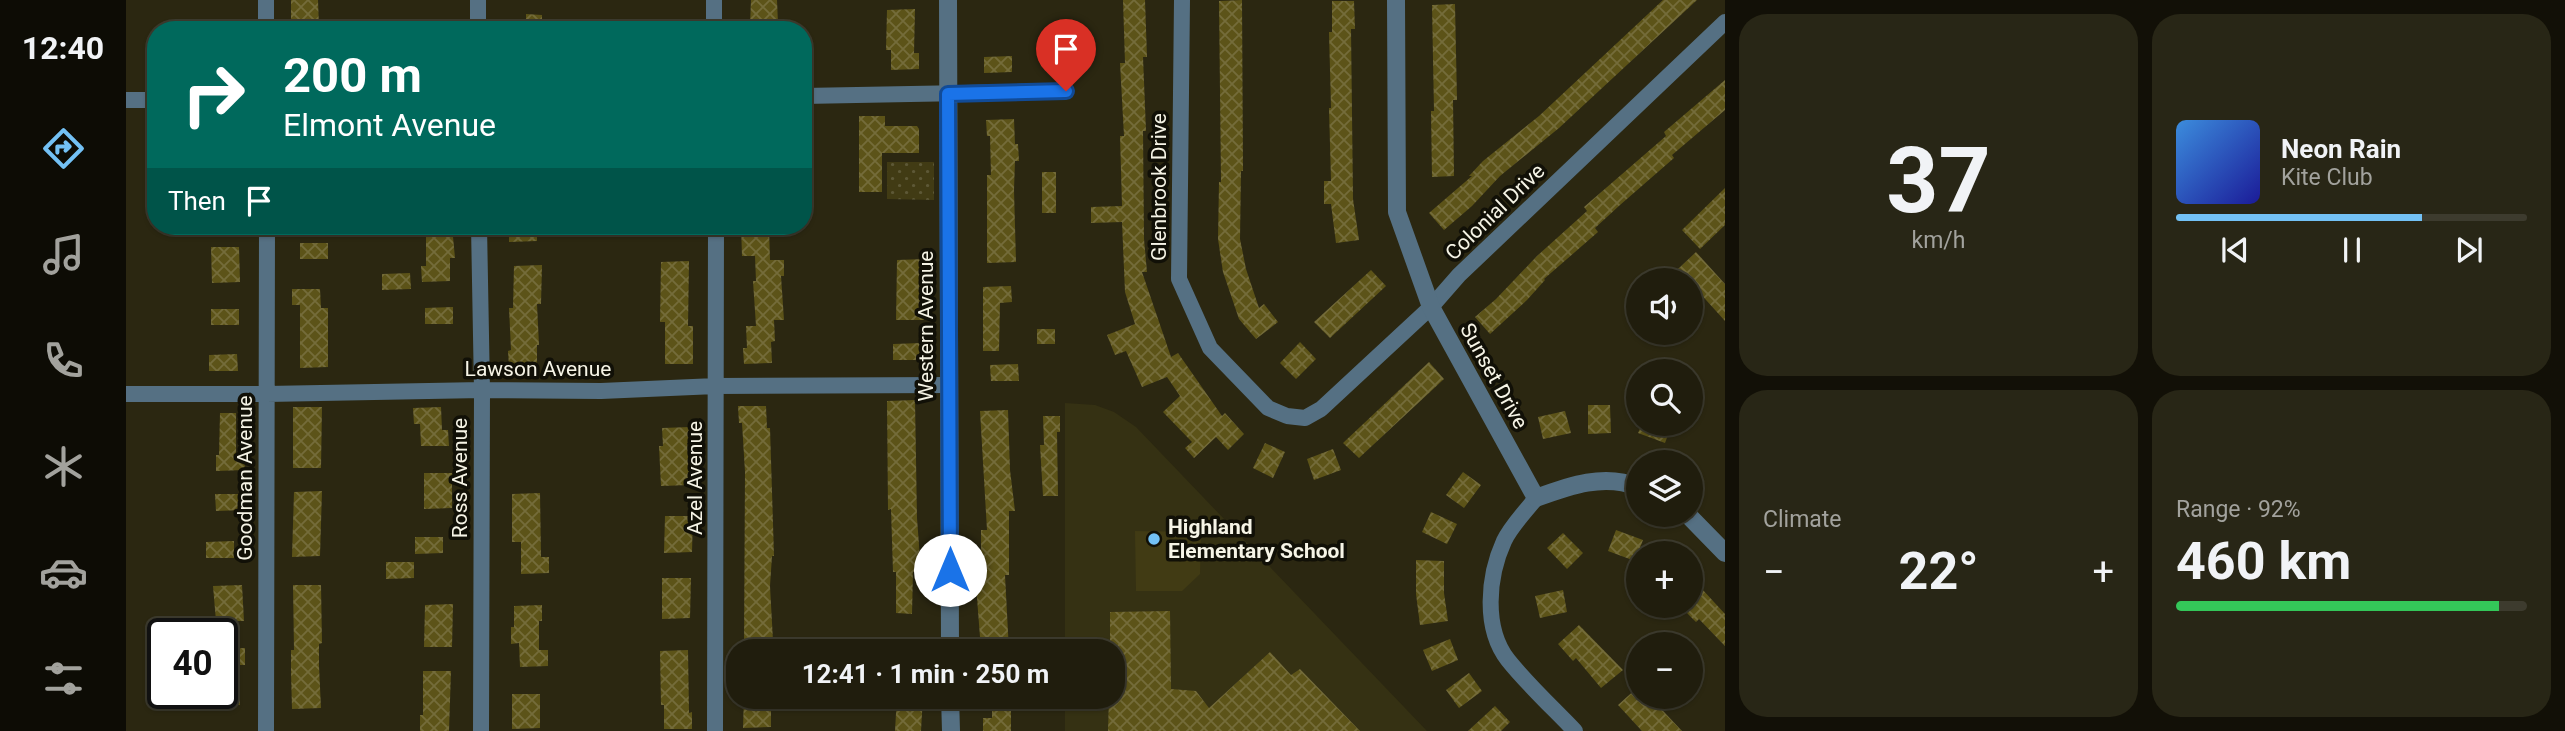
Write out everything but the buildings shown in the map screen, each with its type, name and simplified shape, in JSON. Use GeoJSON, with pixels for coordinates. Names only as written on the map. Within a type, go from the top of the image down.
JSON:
{"type":"FeatureCollection","features":[{"type":"Feature","properties":{"kind":"street"},"geometry":{"type":"LineString","coordinates":[[266,0],[266,21]]}},
{"type":"Feature","properties":{"kind":"street"},"geometry":{"type":"LineString","coordinates":[[478,0],[478,21]]}},
{"type":"Feature","properties":{"kind":"street"},"geometry":{"type":"LineString","coordinates":[[714,0],[714,21]]}},
{"type":"Feature","properties":{"kind":"street","name":"Western Avenue"},"geometry":{"type":"LineString","coordinates":[[948,0],[950,639]]}},
{"type":"Feature","properties":{"kind":"street","name":"Glenbrook Drive"},"geometry":{"type":"LineString","coordinates":[[1182,0],[1179,279],[1210,348],[1268,408],[1287,416]]}},
{"type":"Feature","properties":{"kind":"street","name":"Sunset Drive"},"geometry":{"type":"LineString","coordinates":[[1396,0],[1397,212],[1431,307],[1536,498]]}},
{"type":"Feature","properties":{"kind":"street","name":"Colonial Drive"},"geometry":{"type":"LineString","coordinates":[[1287,416],[1305,418],[1321,410],[1725,22]]}},
{"type":"Feature","properties":{"kind":"street"},"geometry":{"type":"LineString","coordinates":[[812,96],[1066,91]]}},
{"type":"Feature","properties":{"kind":"street"},"geometry":{"type":"LineString","coordinates":[[126,100],[147,100]]}},
{"type":"Feature","properties":{"kind":"street","name":"Goodman Avenue"},"geometry":{"type":"LineString","coordinates":[[266,731],[267,235]]}},
{"type":"Feature","properties":{"kind":"street","name":"Ross Avenue"},"geometry":{"type":"LineString","coordinates":[[480,235],[481,731]]}},
{"type":"Feature","properties":{"kind":"street","name":"Azel Avenue"},"geometry":{"type":"LineString","coordinates":[[715,731],[716,235]]}},
{"type":"Feature","properties":{"kind":"street","name":"Lawson Avenue"},"geometry":{"type":"LineString","coordinates":[[126,394],[601,391],[716,386],[949,385]]}},
{"type":"Feature","properties":{"kind":"street"},"geometry":{"type":"LineString","coordinates":[[1575,731],[1506,659],[1493,633],[1490,600],[1494,568],[1504,539],[1536,498],[1568,487],[1604,480],[1626,485]]}},
{"type":"Feature","properties":{"kind":"street"},"geometry":{"type":"LineString","coordinates":[[1700,527],[1725,553]]}},
{"type":"Feature","properties":{"kind":"street"},"geometry":{"type":"LineString","coordinates":[[950,709],[951,731]]}},
{"type":"Feature","properties":{"kind":"shaded area"},"geometry":{"type":"Polygon","coordinates":[[[887,162],[934,162],[934,200],[887,199],[887,162]]]}},
{"type":"Feature","properties":{"kind":"shaded area","name":"Highland Elementary School"},"geometry":{"type":"Polygon","coordinates":[[[1065,403],[1095,405],[1114,412],[1136,427],[1427,731],[1065,731],[1065,709],[1125,709],[1125,639],[1065,639],[1065,403]]]}},
{"type":"Feature","properties":{"kind":"shaded area"},"geometry":{"type":"Polygon","coordinates":[[[1135,531],[1201,532],[1200,574],[1182,591],[1136,591],[1135,531]]]}},
{"type":"Feature","properties":{"kind":"place","name":"Highland Elementary School"},"geometry":{"type":"Point","coordinates":[1154,539]}},
{"type":"Feature","properties":{"kind":"route"},"geometry":{"type":"LineString","coordinates":[[950,570],[948,94],[1066,91]]}}]}
